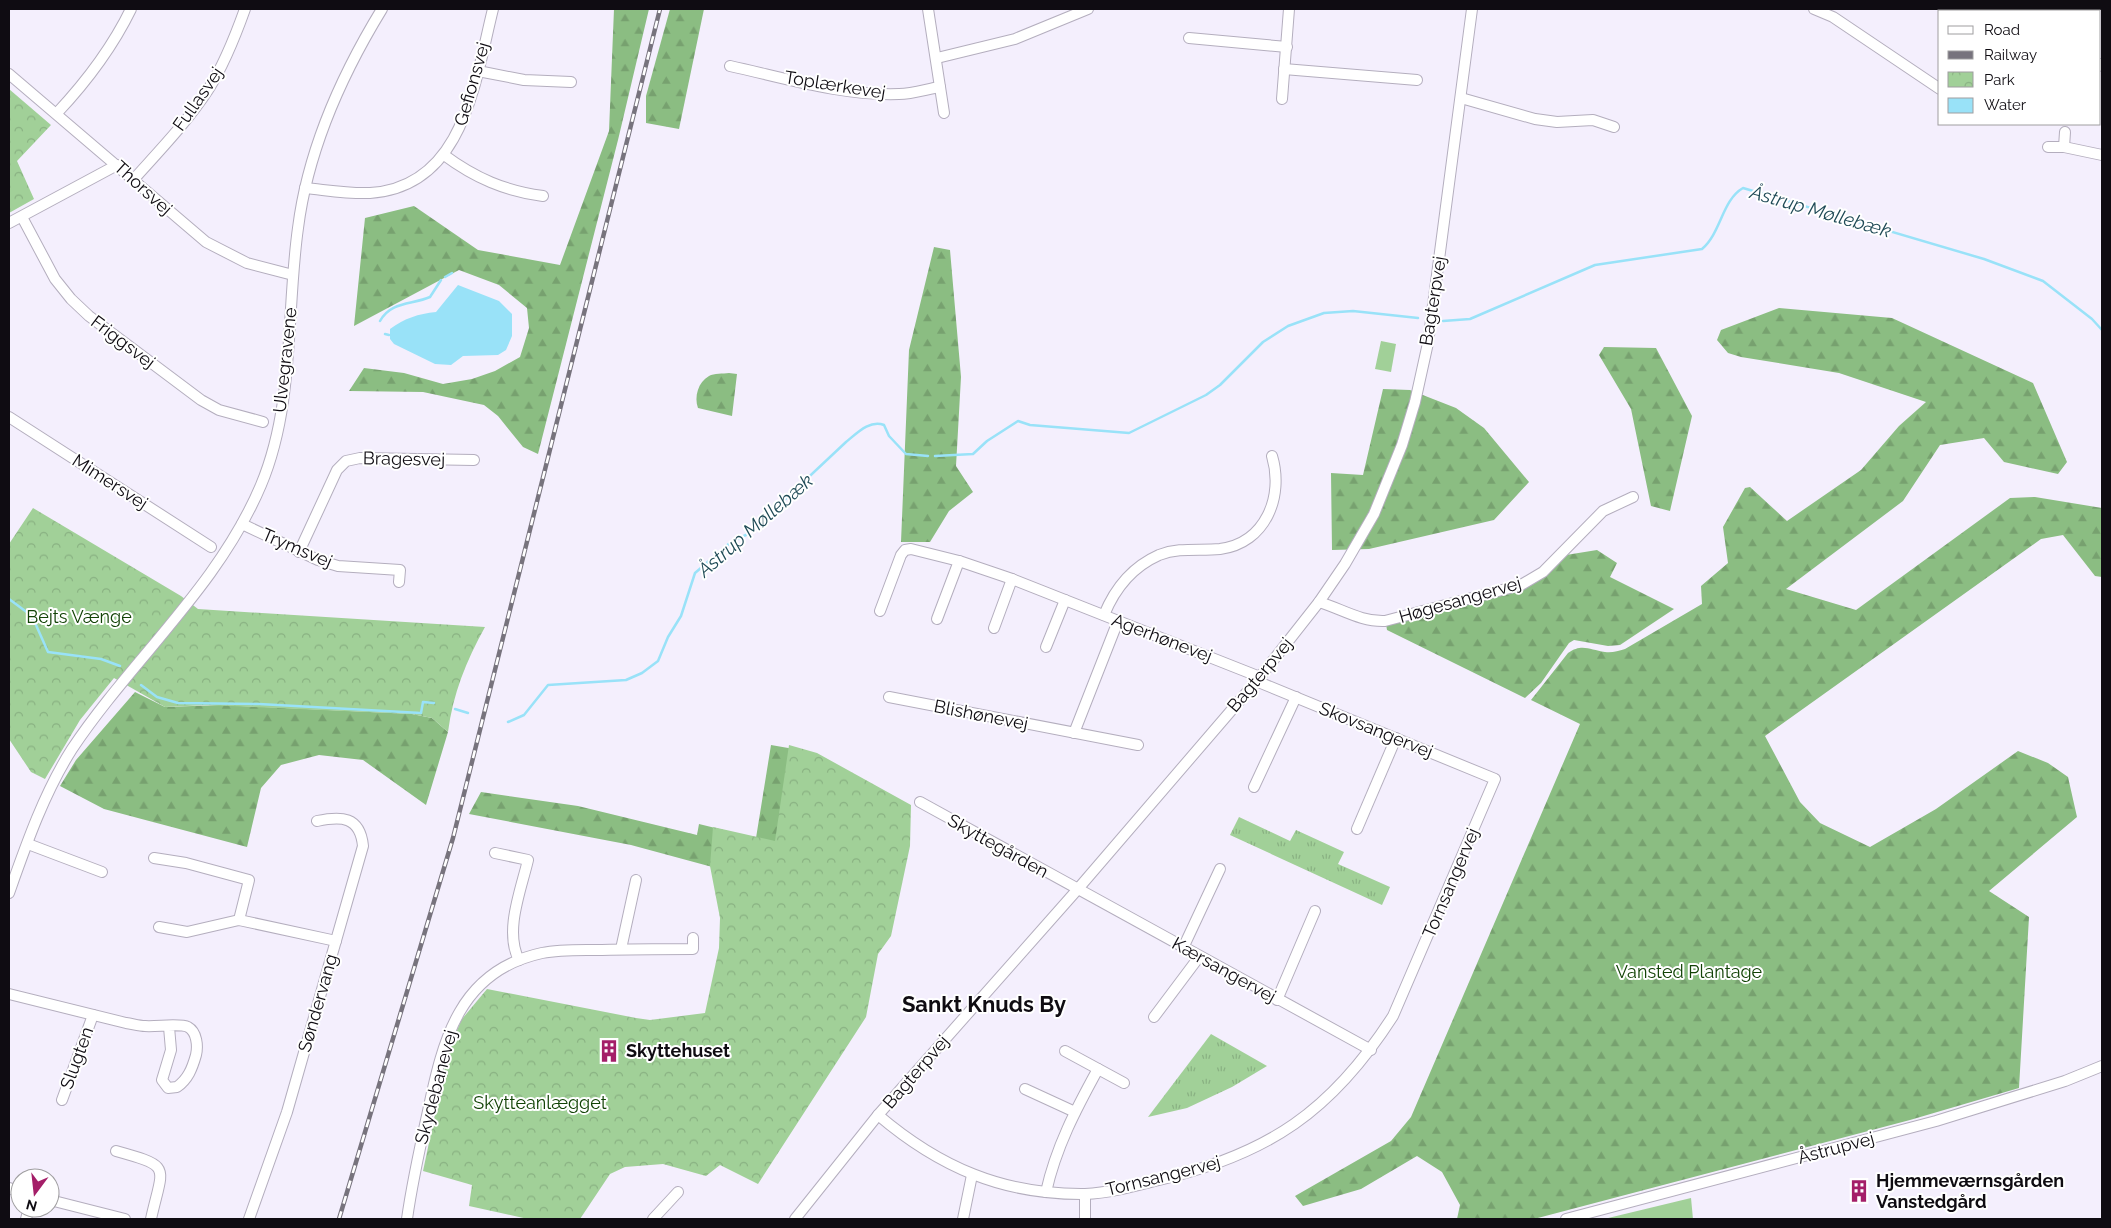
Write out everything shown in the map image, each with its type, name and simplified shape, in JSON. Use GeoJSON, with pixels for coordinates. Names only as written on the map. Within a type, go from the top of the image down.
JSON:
{"type":"FeatureCollection","features":[{"type":"Feature","properties":{"kind":"street"},"geometry":{"type":"LineString","coordinates":[[57,113],[84,84],[110,49],[131,9]]}},
{"type":"Feature","properties":{"kind":"street","name":"Fullasvej"},"geometry":{"type":"LineString","coordinates":[[134,179],[187,119],[208,90],[224,61],[245,9]]}},
{"type":"Feature","properties":{"kind":"street","name":"Ulvegravene"},"geometry":{"type":"LineString","coordinates":[[9,894],[12,877],[54,781],[73,748],[213,570],[242,524],[261,484],[277,431],[285,384],[293,275],[305,188],[319,138],[334,98],[364,38],[382,9]]}},
{"type":"Feature","properties":{"kind":"street","name":"Gefionsvej"},"geometry":{"type":"LineString","coordinates":[[305,188],[357,193],[391,189],[411,181],[429,170],[444,155],[455,139],[463,121],[478,71],[493,9]]}},
{"type":"Feature","properties":{"kind":"street"},"geometry":{"type":"LineString","coordinates":[[928,9],[944,113]]}},
{"type":"Feature","properties":{"kind":"street"},"geometry":{"type":"LineString","coordinates":[[936,58],[1016,39],[1088,9]]}},
{"type":"Feature","properties":{"kind":"street"},"geometry":{"type":"LineString","coordinates":[[1282,98],[1289,9]]}},
{"type":"Feature","properties":{"kind":"street","name":"Bagterpvej"},"geometry":{"type":"LineString","coordinates":[[795,1219],[878,1115],[1077,890],[1258,678],[1320,602],[1374,514],[1402,445],[1415,402],[1428,343],[1438,279],[1472,9]]}},
{"type":"Feature","properties":{"kind":"street"},"geometry":{"type":"LineString","coordinates":[[1814,9],[1833,18],[1938,88]]}},
{"type":"Feature","properties":{"kind":"street"},"geometry":{"type":"LineString","coordinates":[[1189,38],[1286,47]]}},
{"type":"Feature","properties":{"kind":"street","name":"Toplærkevej"},"geometry":{"type":"LineString","coordinates":[[730,66],[874,94],[902,94],[940,87]]}},
{"type":"Feature","properties":{"kind":"street"},"geometry":{"type":"LineString","coordinates":[[1284,69],[1417,80]]}},
{"type":"Feature","properties":{"kind":"street"},"geometry":{"type":"LineString","coordinates":[[478,71],[524,80],[571,82]]}},
{"type":"Feature","properties":{"kind":"street","name":"Thorsvej"},"geometry":{"type":"LineString","coordinates":[[9,74],[206,242],[247,263],[293,275]]}},
{"type":"Feature","properties":{"kind":"street"},"geometry":{"type":"LineString","coordinates":[[1460,98],[1535,119],[1557,122],[1593,120],[1614,127]]}},
{"type":"Feature","properties":{"kind":"street"},"geometry":{"type":"LineString","coordinates":[[2064,147],[2065,132]]}},
{"type":"Feature","properties":{"kind":"street"},"geometry":{"type":"LineString","coordinates":[[2048,147],[2064,147],[2102,155]]}},
{"type":"Feature","properties":{"kind":"street"},"geometry":{"type":"LineString","coordinates":[[444,155],[469,173],[501,188],[543,196]]}},
{"type":"Feature","properties":{"kind":"street"},"geometry":{"type":"LineString","coordinates":[[9,224],[117,165]]}},
{"type":"Feature","properties":{"kind":"street","name":"Friggsvej"},"geometry":{"type":"LineString","coordinates":[[22,217],[56,279],[71,299],[89,316],[201,400],[219,410],[263,422]]}},
{"type":"Feature","properties":{"kind":"street","name":"Mimersvej"},"geometry":{"type":"LineString","coordinates":[[9,417],[211,547]]}},
{"type":"Feature","properties":{"kind":"street"},"geometry":{"type":"LineString","coordinates":[[1104,615],[1120,585],[1145,563],[1176,550],[1219,549],[1233,545],[1256,531],[1268,515],[1276,496],[1276,469],[1272,456]]}},
{"type":"Feature","properties":{"kind":"street","name":"Bragesvej"},"geometry":{"type":"LineString","coordinates":[[300,552],[337,470],[346,461],[360,458],[474,460]]}},
{"type":"Feature","properties":{"kind":"street","name":"Høgesangervej"},"geometry":{"type":"LineString","coordinates":[[1320,602],[1355,617],[1374,622],[1385,621],[1521,585],[1543,572],[1603,511],[1633,496]]}},
{"type":"Feature","properties":{"kind":"street","name":"Trymsvej"},"geometry":{"type":"LineString","coordinates":[[242,524],[300,552],[338,566],[400,570],[399,582]]}},
{"type":"Feature","properties":{"kind":"street","name":"Agerhønevej"},"geometry":{"type":"LineString","coordinates":[[880,611],[905,550],[911,548],[959,561],[1012,579],[1118,620],[1258,678]]}},
{"type":"Feature","properties":{"kind":"street"},"geometry":{"type":"LineString","coordinates":[[937,619],[959,561]]}},
{"type":"Feature","properties":{"kind":"street"},"geometry":{"type":"LineString","coordinates":[[994,628],[1012,579]]}},
{"type":"Feature","properties":{"kind":"street"},"geometry":{"type":"LineString","coordinates":[[1046,647],[1065,600]]}},
{"type":"Feature","properties":{"kind":"street"},"geometry":{"type":"LineString","coordinates":[[1074,733],[1118,620]]}},
{"type":"Feature","properties":{"kind":"street","name":"Skovsangervej"},"geometry":{"type":"LineString","coordinates":[[1258,678],[1296,697],[1495,779]]}},
{"type":"Feature","properties":{"kind":"street","name":"Blishønevej"},"geometry":{"type":"LineString","coordinates":[[889,697],[1138,745]]}},
{"type":"Feature","properties":{"kind":"street"},"geometry":{"type":"LineString","coordinates":[[1254,787],[1296,697]]}},
{"type":"Feature","properties":{"kind":"street"},"geometry":{"type":"LineString","coordinates":[[1357,829],[1396,738]]}},
{"type":"Feature","properties":{"kind":"street","name":"Tornsangervej"},"geometry":{"type":"LineString","coordinates":[[878,1115],[927,1153],[972,1175],[1022,1189],[1046,1192],[1085,1194],[1118,1190],[1186,1174],[1222,1163],[1257,1147],[1290,1128],[1343,1084],[1371,1050],[1393,1016],[1495,779]]}},
{"type":"Feature","properties":{"kind":"street","name":"Skyttegården"},"geometry":{"type":"LineString","coordinates":[[920,802],[1077,890]]}},
{"type":"Feature","properties":{"kind":"street","name":"Søndervang"},"geometry":{"type":"LineString","coordinates":[[249,1219],[275,1150],[363,846],[362,837],[351,822],[343,818],[317,821]]}},
{"type":"Feature","properties":{"kind":"street"},"geometry":{"type":"LineString","coordinates":[[28,844],[102,872]]}},
{"type":"Feature","properties":{"kind":"street"},"geometry":{"type":"LineString","coordinates":[[495,852],[528,860],[513,926],[514,950],[519,960]]}},
{"type":"Feature","properties":{"kind":"street"},"geometry":{"type":"LineString","coordinates":[[154,858],[186,863],[249,880],[239,920]]}},
{"type":"Feature","properties":{"kind":"street"},"geometry":{"type":"LineString","coordinates":[[1183,948],[1220,869]]}},
{"type":"Feature","properties":{"kind":"street"},"geometry":{"type":"LineString","coordinates":[[622,950],[636,880]]}},
{"type":"Feature","properties":{"kind":"street","name":"Kærsangervej"},"geometry":{"type":"LineString","coordinates":[[1077,890],[1371,1050]]}},
{"type":"Feature","properties":{"kind":"street"},"geometry":{"type":"LineString","coordinates":[[1277,1000],[1315,911]]}},
{"type":"Feature","properties":{"kind":"street"},"geometry":{"type":"LineString","coordinates":[[159,927],[188,932],[200,931],[239,920],[336,941]]}},
{"type":"Feature","properties":{"kind":"street","name":"Skydebanevej"},"geometry":{"type":"LineString","coordinates":[[407,1219],[438,1064],[449,1029],[465,1003],[485,981],[519,960],[541,953],[564,950],[693,949],[693,938]]}},
{"type":"Feature","properties":{"kind":"street"},"geometry":{"type":"LineString","coordinates":[[1154,1017],[1199,957]]}},
{"type":"Feature","properties":{"kind":"street","name":"Slugten"},"geometry":{"type":"LineString","coordinates":[[9,994],[146,1026],[188,1027],[194,1033],[197,1044],[190,1073],[176,1087],[168,1088],[162,1080],[172,1050],[169,1027]]}},
{"type":"Feature","properties":{"kind":"street","name":"Slugten"},"geometry":{"type":"LineString","coordinates":[[62,1100],[93,1015]]}},
{"type":"Feature","properties":{"kind":"street"},"geometry":{"type":"LineString","coordinates":[[1065,1051],[1124,1083]]}},
{"type":"Feature","properties":{"kind":"street","name":"Åstrupvej"},"geometry":{"type":"LineString","coordinates":[[1566,1219],[1926,1124],[2040,1090],[2102,1066]]}},
{"type":"Feature","properties":{"kind":"street"},"geometry":{"type":"LineString","coordinates":[[1046,1192],[1052,1168],[1075,1112],[1098,1069]]}},
{"type":"Feature","properties":{"kind":"street"},"geometry":{"type":"LineString","coordinates":[[1025,1089],[1075,1112]]}},
{"type":"Feature","properties":{"kind":"street"},"geometry":{"type":"LineString","coordinates":[[116,1151],[151,1161],[159,1168],[161,1176],[151,1219]]}},
{"type":"Feature","properties":{"kind":"street"},"geometry":{"type":"LineString","coordinates":[[963,1219],[972,1175]]}},
{"type":"Feature","properties":{"kind":"street"},"geometry":{"type":"LineString","coordinates":[[652,1219],[678,1192]]}},
{"type":"Feature","properties":{"kind":"street"},"geometry":{"type":"LineString","coordinates":[[1085,1194],[1085,1219]]}},
{"type":"Feature","properties":{"kind":"street"},"geometry":{"type":"LineString","coordinates":[[60,1203],[125,1219]]}},
{"type":"Feature","properties":{"kind":"green space"},"geometry":{"type":"Polygon","coordinates":[[[614,9],[649,9],[618,140],[538,454],[523,447],[498,416],[484,405],[423,392],[349,391],[364,368],[404,373],[443,384],[472,379],[495,371],[520,357],[529,328],[527,308],[499,285],[459,270],[354,326],[365,218],[414,206],[478,250],[560,265],[609,131],[614,9]]]}},
{"type":"Feature","properties":{"kind":"green space"},"geometry":{"type":"Polygon","coordinates":[[[670,9],[704,9],[679,129],[646,123],[646,96],[670,9]]]}},
{"type":"Feature","properties":{"kind":"green space"},"geometry":{"type":"Polygon","coordinates":[[[9,89],[51,125],[17,161],[34,199],[9,213],[9,89]]]}},
{"type":"Feature","properties":{"kind":"green space"},"geometry":{"type":"Polygon","coordinates":[[[934,247],[950,250],[961,377],[956,466],[973,492],[949,511],[930,542],[901,542],[909,350],[934,247]]]}},
{"type":"Feature","properties":{"kind":"green space","name":"Vansted Plantage"},"geometry":{"type":"Polygon","coordinates":[[[1779,308],[1892,318],[2033,383],[2067,462],[2058,474],[2004,462],[1984,438],[1940,445],[1903,501],[1786,589],[1856,610],[2010,498],[2035,497],[2102,508],[2102,577],[2095,576],[2063,535],[2041,539],[1765,736],[1800,802],[1820,823],[1870,847],[1936,809],[2018,751],[2048,763],[2068,777],[2077,817],[1989,891],[2029,917],[2019,1088],[1910,1120],[1534,1219],[1457,1219],[1460,1205],[1442,1172],[1417,1156],[1361,1189],[1303,1206],[1295,1196],[1391,1141],[1411,1117],[1580,724],[1531,700],[1568,653],[1573,650],[1586,648],[1615,652],[1625,649],[1702,604],[1701,586],[1728,563],[1723,527],[1745,488],[1750,487],[1787,521],[1861,470],[1899,426],[1926,402],[1839,373],[1741,357],[1728,353],[1717,340],[1721,330],[1779,308]]]}},
{"type":"Feature","properties":{"kind":"green space"},"geometry":{"type":"Polygon","coordinates":[[[1381,341],[1396,344],[1391,372],[1375,369],[1381,341]]]}},
{"type":"Feature","properties":{"kind":"green space"},"geometry":{"type":"Polygon","coordinates":[[[1604,347],[1656,348],[1692,416],[1670,511],[1651,506],[1631,409],[1599,355],[1604,347]]]}},
{"type":"Feature","properties":{"kind":"green space"},"geometry":{"type":"Polygon","coordinates":[[[737,374],[732,416],[698,408],[697,395],[702,382],[711,375],[737,374]]]}},
{"type":"Feature","properties":{"kind":"green space"},"geometry":{"type":"Polygon","coordinates":[[[1383,389],[1410,390],[1456,408],[1484,428],[1529,482],[1494,520],[1369,549],[1332,550],[1331,473],[1363,475],[1383,389]]]}},
{"type":"Feature","properties":{"kind":"green space","name":"Bejts Vænge"},"geometry":{"type":"Polygon","coordinates":[[[33,508],[181,596],[198,609],[485,627],[461,678],[453,704],[448,732],[432,718],[412,714],[208,705],[165,707],[114,678],[80,720],[45,779],[31,772],[9,739],[9,544],[33,508]]]}},
{"type":"Feature","properties":{"kind":"green space"},"geometry":{"type":"Polygon","coordinates":[[[1597,550],[1617,563],[1610,577],[1674,609],[1620,645],[1608,646],[1574,640],[1569,643],[1541,683],[1525,698],[1387,630],[1386,624],[1519,590],[1566,555],[1597,550]]]}},
{"type":"Feature","properties":{"kind":"green space"},"geometry":{"type":"Polygon","coordinates":[[[135,692],[165,707],[220,705],[412,714],[432,718],[448,732],[426,805],[363,760],[319,755],[281,765],[261,788],[247,847],[104,809],[60,786],[76,760],[135,692]]]}},
{"type":"Feature","properties":{"kind":"green space"},"geometry":{"type":"Polygon","coordinates":[[[771,745],[794,749],[793,889],[631,845],[469,814],[481,792],[578,806],[697,835],[699,824],[756,838],[771,745]]]}},
{"type":"Feature","properties":{"kind":"green space","name":"Skytteanlægget"},"geometry":{"type":"Polygon","coordinates":[[[789,745],[817,753],[911,805],[910,846],[891,936],[878,954],[866,1017],[758,1184],[720,1165],[706,1176],[663,1164],[625,1167],[610,1174],[580,1219],[528,1219],[469,1206],[472,1185],[423,1171],[449,1048],[462,1019],[487,989],[650,1020],[705,1013],[719,948],[720,918],[710,866],[713,827],[775,841],[789,745]]]}},
{"type":"Feature","properties":{"kind":"green space"},"geometry":{"type":"Polygon","coordinates":[[[1239,817],[1290,841],[1296,830],[1344,852],[1338,864],[1390,887],[1382,905],[1230,835],[1239,817]]]}},
{"type":"Feature","properties":{"kind":"green space"},"geometry":{"type":"Polygon","coordinates":[[[1211,1034],[1267,1066],[1232,1087],[1187,1108],[1148,1117],[1211,1034]]]}},
{"type":"Feature","properties":{"kind":"green space"},"geometry":{"type":"Polygon","coordinates":[[[1691,1198],[1693,1219],[1604,1219],[1691,1198]]]}},
{"type":"Feature","properties":{"kind":"water"},"geometry":{"type":"Polygon","coordinates":[[[458,285],[499,301],[512,314],[512,336],[506,350],[498,355],[463,356],[451,365],[435,364],[394,344],[390,339],[390,329],[412,317],[436,312],[458,285]]]}},
{"type":"Feature","properties":{"kind":"waterway","name":"Åstrup Møllebæk"},"geometry":{"type":"LineString","coordinates":[[1443,321],[1470,319],[1595,265],[1702,249],[1713,234],[1730,200],[1743,188],[1984,259],[2043,281],[2092,319],[2102,330]]}},
{"type":"Feature","properties":{"kind":"waterway"},"geometry":{"type":"LineString","coordinates":[[445,277],[452,273]]}},
{"type":"Feature","properties":{"kind":"waterway"},"geometry":{"type":"LineString","coordinates":[[380,321],[390,310],[402,304],[430,297],[441,280]]}},
{"type":"Feature","properties":{"kind":"waterway","name":"Åstrup Møllebæk"},"geometry":{"type":"LineString","coordinates":[[935,456],[973,454],[987,441],[1018,421],[1030,425],[1129,433],[1206,395],[1220,385],[1263,342],[1288,326],[1324,313],[1353,311],[1418,318]]}},
{"type":"Feature","properties":{"kind":"waterway"},"geometry":{"type":"LineString","coordinates":[[385,334],[389,335]]}},
{"type":"Feature","properties":{"kind":"waterway","name":"Åstrup Møllebæk"},"geometry":{"type":"LineString","coordinates":[[508,722],[524,715],[548,685],[626,680],[642,673],[658,661],[668,637],[681,616],[695,573],[731,542],[748,534],[846,442],[864,428],[874,424],[884,425],[889,436],[906,454],[928,456]]}},
{"type":"Feature","properties":{"kind":"waterway"},"geometry":{"type":"LineString","coordinates":[[9,599],[32,616],[48,652],[101,659],[120,666]]}},
{"type":"Feature","properties":{"kind":"waterway"},"geometry":{"type":"LineString","coordinates":[[141,685],[157,697],[178,703],[259,704],[421,713],[423,702],[434,703]]}},
{"type":"Feature","properties":{"kind":"waterway","name":"Åstrup Møllebæk"},"geometry":{"type":"LineString","coordinates":[[455,709],[468,713]]}},
{"type":"Feature","properties":{"kind":"railway"},"geometry":{"type":"LineString","coordinates":[[339,1219],[453,838],[660,9]]}},
{"type":"Feature","properties":{"kind":"place","name":"Skyttehuset"},"geometry":{"type":"Point","coordinates":[609,1051]}},
{"type":"Feature","properties":{"kind":"place","name":"Hjemmeværnsgården Vanstedgård"},"geometry":{"type":"Point","coordinates":[1859,1191]}},
{"type":"Feature","properties":{"kind":"district","name":"Sankt Knuds By"},"geometry":{"type":"Point","coordinates":[984,1004]}}]}
